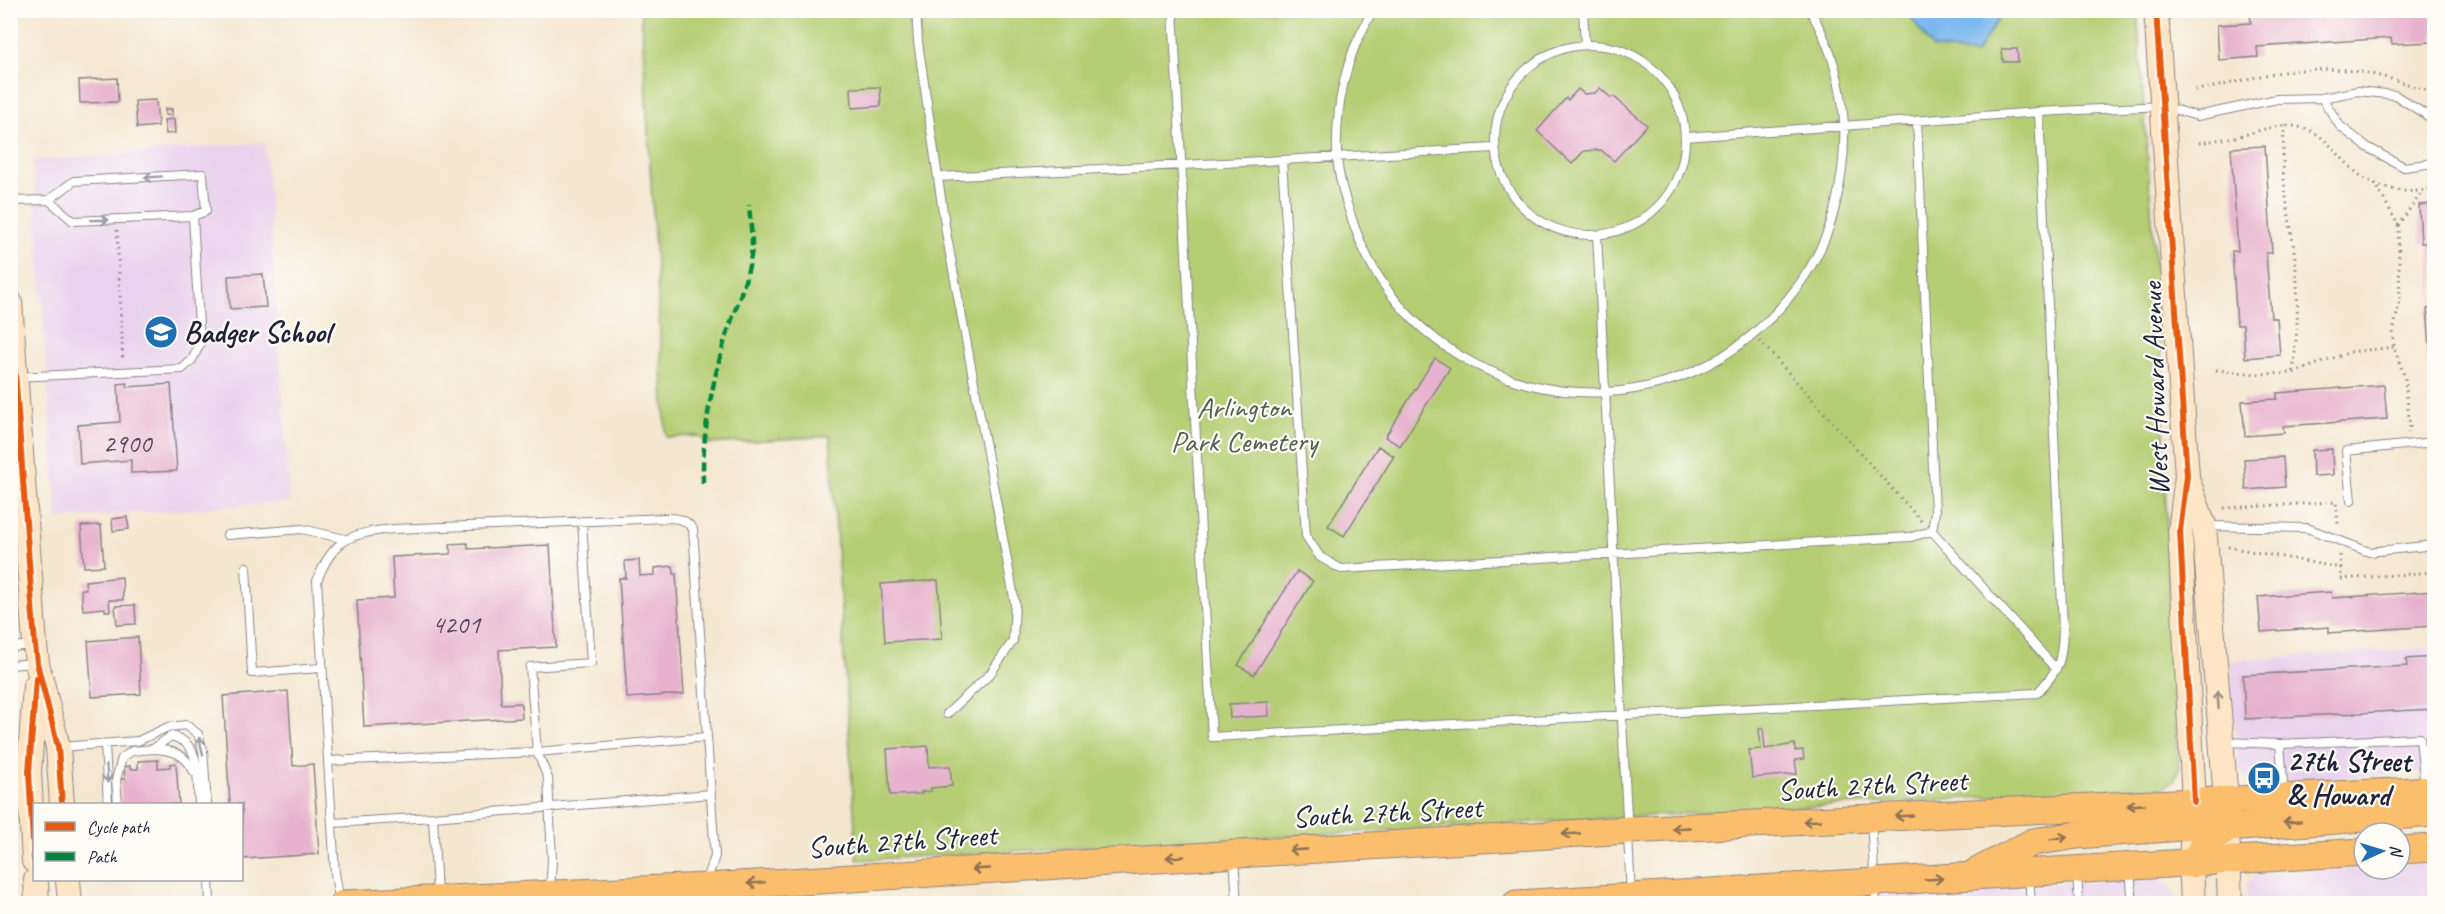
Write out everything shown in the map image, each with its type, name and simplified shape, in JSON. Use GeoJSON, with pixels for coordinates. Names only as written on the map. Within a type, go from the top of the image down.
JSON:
{"type":"FeatureCollection","features":[{"type":"Feature","properties":{"kind":"main road","name":"South 27th Street"},"geometry":{"type":"LineString","coordinates":[[550,895],[582,891],[705,887],[1629,830],[1871,818],[2194,814],[2226,800],[2285,797],[2432,798]]}},
{"type":"Feature","properties":{"kind":"main road"},"geometry":{"type":"LineString","coordinates":[[2191,864],[2204,845],[2227,828],[2432,798]]}},
{"type":"Feature","properties":{"kind":"main road"},"geometry":{"type":"LineString","coordinates":[[2028,859],[2033,842],[2194,814]]}},
{"type":"Feature","properties":{"kind":"main road"},"geometry":{"type":"LineString","coordinates":[[2412,849],[2434,848]]}},
{"type":"Feature","properties":{"kind":"main road"},"geometry":{"type":"LineString","coordinates":[[1516,903],[1876,893],[1967,877],[2028,859],[2076,870],[2352,853]]}},
{"type":"Feature","properties":{"kind":"main road"},"geometry":{"type":"LineString","coordinates":[[341,903],[550,895]]}},
{"type":"Feature","properties":{"kind":"main road"},"geometry":{"type":"LineString","coordinates":[[516,903],[550,895]]}},
{"type":"Feature","properties":{"kind":"street","name":"West Howard Avenue"},"geometry":{"type":"LineString","coordinates":[[2156,10],[2187,476],[2180,531],[2194,814],[2191,864],[2193,903]]}},
{"type":"Feature","properties":{"kind":"street"},"geometry":{"type":"LineString","coordinates":[[10,302],[16,376],[21,496],[36,654],[58,747],[62,803]]}},
{"type":"Feature","properties":{"kind":"street","name":"West Howard Avenue"},"geometry":{"type":"LineString","coordinates":[[2187,476],[2204,525],[2226,800],[2230,903]]}},
{"type":"Feature","properties":{"kind":"street"},"geometry":{"type":"LineString","coordinates":[[33,843],[29,772],[36,654]]}},
{"type":"Feature","properties":{"kind":"street"},"geometry":{"type":"LineString","coordinates":[[36,881],[37,903]]}},
{"type":"Feature","properties":{"kind":"street"},"geometry":{"type":"LineString","coordinates":[[68,881],[70,903]]}},
{"type":"Feature","properties":{"kind":"lane"},"geometry":{"type":"LineString","coordinates":[[916,10],[918,42],[938,177],[1015,603],[1013,640],[990,674],[947,714]]}},
{"type":"Feature","properties":{"kind":"lane"},"geometry":{"type":"LineString","coordinates":[[1173,10],[1212,737],[2037,693],[2053,676],[2062,657],[2064,628],[2039,112]]}},
{"type":"Feature","properties":{"kind":"lane"},"geometry":{"type":"LineString","coordinates":[[1372,10],[1352,54],[1343,93],[1337,156],[1346,201],[1362,248],[1388,291],[1422,328],[1462,358],[1507,379],[1556,391],[1605,393],[1654,386],[1701,369],[1744,343],[1780,310],[1810,269],[1831,224],[1843,175],[1845,126],[1838,76],[1820,28],[1810,10]]}},
{"type":"Feature","properties":{"kind":"lane"},"geometry":{"type":"LineString","coordinates":[[1583,10],[1585,44]]}},
{"type":"Feature","properties":{"kind":"lane"},"geometry":{"type":"LineString","coordinates":[[1585,44],[1610,46],[1634,55],[1654,69],[1674,96],[1681,112],[1685,136],[1682,166],[1670,192],[1650,214],[1625,229],[1597,236],[1567,233],[1540,222],[1517,202],[1501,177],[1494,148],[1496,122],[1503,98],[1518,77],[1544,56],[1560,49],[1585,44]]}},
{"type":"Feature","properties":{"kind":"lane"},"geometry":{"type":"LineString","coordinates":[[1685,136],[2163,106],[2197,116],[2277,99],[2322,98],[2358,92],[2395,94],[2434,120]]}},
{"type":"Feature","properties":{"kind":"lane"},"geometry":{"type":"LineString","coordinates":[[2322,98],[2340,126],[2367,147],[2404,167],[2434,163]]}},
{"type":"Feature","properties":{"kind":"lane"},"geometry":{"type":"LineString","coordinates":[[1917,120],[1935,512],[1932,531]]}},
{"type":"Feature","properties":{"kind":"lane"},"geometry":{"type":"LineString","coordinates":[[938,177],[1494,148]]}},
{"type":"Feature","properties":{"kind":"lane"},"geometry":{"type":"LineString","coordinates":[[1282,160],[1306,536],[1320,557],[1341,569],[1911,537],[1932,531]]}},
{"type":"Feature","properties":{"kind":"lane"},"geometry":{"type":"LineString","coordinates":[[10,201],[49,200],[74,182],[203,174],[206,212],[193,216],[73,220],[49,200]]}},
{"type":"Feature","properties":{"kind":"lane"},"geometry":{"type":"LineString","coordinates":[[16,376],[182,369],[192,360],[200,344],[193,216]]}},
{"type":"Feature","properties":{"kind":"lane"},"geometry":{"type":"LineString","coordinates":[[1597,236],[1632,900]]}},
{"type":"Feature","properties":{"kind":"lane"},"geometry":{"type":"LineString","coordinates":[[2352,501],[2346,452],[2434,442]]}},
{"type":"Feature","properties":{"kind":"lane"},"geometry":{"type":"LineString","coordinates":[[341,903],[327,761],[317,580],[329,553],[345,539],[366,531],[394,528],[678,518],[687,521],[693,529],[715,856],[705,887]]}},
{"type":"Feature","properties":{"kind":"lane"},"geometry":{"type":"LineString","coordinates":[[550,895],[552,860],[548,778],[537,752],[530,667],[591,663],[582,521]]}},
{"type":"Feature","properties":{"kind":"lane"},"geometry":{"type":"LineString","coordinates":[[2204,525],[2307,528],[2369,552],[2434,545]]}},
{"type":"Feature","properties":{"kind":"lane"},"geometry":{"type":"LineString","coordinates":[[227,534],[302,529],[345,539]]}},
{"type":"Feature","properties":{"kind":"lane"},"geometry":{"type":"LineString","coordinates":[[1932,531],[2056,669]]}},
{"type":"Feature","properties":{"kind":"lane"},"geometry":{"type":"LineString","coordinates":[[246,567],[252,673],[321,668]]}},
{"type":"Feature","properties":{"kind":"lane"},"geometry":{"type":"LineString","coordinates":[[10,647],[36,654]]}},
{"type":"Feature","properties":{"kind":"lane"},"geometry":{"type":"LineString","coordinates":[[10,665],[36,654]]}},
{"type":"Feature","properties":{"kind":"lane"},"geometry":{"type":"LineString","coordinates":[[58,747],[138,741],[168,727],[186,725],[198,734],[203,750],[207,803]]}},
{"type":"Feature","properties":{"kind":"lane"},"geometry":{"type":"LineString","coordinates":[[153,749],[171,736],[182,738],[191,745],[199,803]]}},
{"type":"Feature","properties":{"kind":"lane"},"geometry":{"type":"LineString","coordinates":[[327,761],[537,752],[707,737]]}},
{"type":"Feature","properties":{"kind":"lane"},"geometry":{"type":"LineString","coordinates":[[2221,742],[2280,744],[2420,738],[2432,798]]}},
{"type":"Feature","properties":{"kind":"lane"},"geometry":{"type":"LineString","coordinates":[[105,744],[108,803]]}},
{"type":"Feature","properties":{"kind":"lane"},"geometry":{"type":"LineString","coordinates":[[2280,744],[2285,797]]}},
{"type":"Feature","properties":{"kind":"lane"},"geometry":{"type":"LineString","coordinates":[[118,803],[116,780],[122,758],[132,751],[153,749],[180,753],[190,763],[197,778]]}},
{"type":"Feature","properties":{"kind":"lane"},"geometry":{"type":"LineString","coordinates":[[332,823],[433,818],[549,806],[711,794]]}},
{"type":"Feature","properties":{"kind":"lane"},"geometry":{"type":"LineString","coordinates":[[433,818],[437,899]]}},
{"type":"Feature","properties":{"kind":"lane"},"geometry":{"type":"LineString","coordinates":[[1871,818],[1876,893]]}},
{"type":"Feature","properties":{"kind":"lane"},"geometry":{"type":"LineString","coordinates":[[1234,854],[1237,903]]}},
{"type":"Feature","properties":{"kind":"lane"},"geometry":{"type":"LineString","coordinates":[[2028,859],[2031,903]]}},
{"type":"Feature","properties":{"kind":"lane"},"geometry":{"type":"LineString","coordinates":[[2130,867],[2133,903]]}},
{"type":"Feature","properties":{"kind":"lane"},"geometry":{"type":"LineString","coordinates":[[2076,870],[2079,903]]}},
{"type":"Feature","properties":{"kind":"lane"},"geometry":{"type":"LineString","coordinates":[[208,881],[210,903]]}},
{"type":"Feature","properties":{"kind":"path"},"geometry":{"type":"LineString","coordinates":[[2195,90],[2215,88],[2274,74],[2345,69],[2392,78],[2434,94]]}},
{"type":"Feature","properties":{"kind":"path"},"geometry":{"type":"LineString","coordinates":[[2285,125],[2281,168],[2296,266],[2299,316],[2293,373]]}},
{"type":"Feature","properties":{"kind":"path"},"geometry":{"type":"LineString","coordinates":[[2199,143],[2236,137],[2272,126],[2307,128],[2357,173],[2375,183],[2395,191],[2434,188]]}},
{"type":"Feature","properties":{"kind":"path"},"geometry":{"type":"LineString","coordinates":[[2375,183],[2398,225],[2400,300],[2393,333],[2394,347],[2405,378],[2410,428],[2406,438]]}},
{"type":"Feature","properties":{"kind":"path"},"geometry":{"type":"LineString","coordinates":[[2398,225],[2423,190]]}},
{"type":"Feature","properties":{"kind":"path"},"geometry":{"type":"LineString","coordinates":[[116,219],[123,372]]}},
{"type":"Feature","properties":{"kind":"path"},"geometry":{"type":"LineString","coordinates":[[1754,334],[1932,531]]}},
{"type":"Feature","properties":{"kind":"path"},"geometry":{"type":"LineString","coordinates":[[2216,370],[2258,374],[2293,373],[2350,352],[2394,347]]}},
{"type":"Feature","properties":{"kind":"path"},"geometry":{"type":"LineString","coordinates":[[2224,508],[2336,502],[2337,525],[2345,528]]}},
{"type":"Feature","properties":{"kind":"path"},"geometry":{"type":"LineString","coordinates":[[2228,547],[2341,568],[2341,579],[2434,572]]}},
{"type":"Feature","properties":{"kind":"shaded area","name":"Badger School"},"geometry":{"type":"Polygon","coordinates":[[[265,142],[290,502],[57,519],[33,161],[265,142]]]}},
{"type":"Feature","properties":{"kind":"shaded area"},"geometry":{"type":"Polygon","coordinates":[[[2434,648],[2434,772],[2258,782],[2249,780],[2243,775],[2238,766],[2230,661],[2434,648]]]}},
{"type":"Feature","properties":{"kind":"shaded area"},"geometry":{"type":"Polygon","coordinates":[[[2434,863],[2434,903],[2246,903],[2247,883],[2254,876],[2263,873],[2352,868],[2352,881],[2412,881],[2412,864],[2434,863]]]}},
{"type":"Feature","properties":{"kind":"shaded area"},"geometry":{"type":"Polygon","coordinates":[[[2156,879],[2165,882],[2172,889],[2176,903],[1715,904],[2156,879]]]}},
{"type":"Feature","properties":{"kind":"green space","name":"Arlington Park Cemetery"},"geometry":{"type":"Polygon","coordinates":[[[641,11],[2137,11],[2161,347],[2171,656],[2179,770],[2174,781],[2164,787],[857,860],[830,436],[709,444],[698,436],[666,437],[641,11]]]}},
{"type":"Feature","properties":{"kind":"water"},"geometry":{"type":"Polygon","coordinates":[[[1906,11],[2009,11],[1999,18],[1976,54],[1933,48],[1906,11]]]}},
{"type":"Feature","properties":{"kind":"building"},"geometry":{"type":"Polygon","coordinates":[[[2434,10],[2434,42],[2392,44],[2391,38],[2257,47],[2258,57],[2219,60],[2217,25],[2251,23],[2250,12],[2434,10]]]}},
{"type":"Feature","properties":{"kind":"building"},"geometry":{"type":"Polygon","coordinates":[[[2002,49],[2017,49],[2018,62],[2003,62],[2002,49]]]}},
{"type":"Feature","properties":{"kind":"building"},"geometry":{"type":"Polygon","coordinates":[[[117,78],[118,102],[80,103],[79,80],[117,78]]]}},
{"type":"Feature","properties":{"kind":"building"},"geometry":{"type":"Polygon","coordinates":[[[880,87],[881,106],[852,108],[851,88],[880,87]]]}},
{"type":"Feature","properties":{"kind":"building"},"geometry":{"type":"Polygon","coordinates":[[[1600,88],[1647,125],[1614,161],[1601,150],[1584,151],[1572,164],[1537,131],[1566,98],[1568,100],[1578,89],[1584,94],[1595,93],[1600,88]]]}},
{"type":"Feature","properties":{"kind":"building"},"geometry":{"type":"Polygon","coordinates":[[[156,100],[158,126],[137,128],[135,101],[156,100]]]}},
{"type":"Feature","properties":{"kind":"building"},"geometry":{"type":"Polygon","coordinates":[[[165,109],[172,109],[172,115],[165,115],[165,109]]]}},
{"type":"Feature","properties":{"kind":"building"},"geometry":{"type":"Polygon","coordinates":[[[174,119],[175,133],[166,134],[164,120],[174,119]]]}},
{"type":"Feature","properties":{"kind":"building"},"geometry":{"type":"Polygon","coordinates":[[[2265,146],[2272,253],[2266,253],[2271,318],[2277,318],[2280,355],[2245,358],[2243,325],[2237,325],[2232,251],[2238,251],[2231,148],[2265,146]]]}},
{"type":"Feature","properties":{"kind":"building"},"geometry":{"type":"Polygon","coordinates":[[[2434,204],[2433,301],[2429,243],[2421,243],[2419,205],[2434,204]]]}},
{"type":"Feature","properties":{"kind":"building"},"geometry":{"type":"Polygon","coordinates":[[[263,274],[266,307],[230,309],[228,276],[263,274]]]}},
{"type":"Feature","properties":{"kind":"building"},"geometry":{"type":"Polygon","coordinates":[[[2434,308],[2434,387],[2433,387],[2427,309],[2434,308]]]}},
{"type":"Feature","properties":{"kind":"building"},"geometry":{"type":"Polygon","coordinates":[[[1435,358],[1450,368],[1400,446],[1385,437],[1435,358]]]}},
{"type":"Feature","properties":{"kind":"building"},"geometry":{"type":"Polygon","coordinates":[[[127,383],[127,387],[171,384],[177,471],[131,473],[131,460],[80,464],[78,425],[120,422],[118,384],[127,383]]]}},
{"type":"Feature","properties":{"kind":"building"},"geometry":{"type":"Polygon","coordinates":[[[2384,385],[2387,419],[2283,426],[2284,433],[2245,436],[2242,401],[2277,399],[2277,393],[2384,385]]]}},
{"type":"Feature","properties":{"kind":"building"},"geometry":{"type":"Polygon","coordinates":[[[1378,446],[1394,456],[1344,536],[1328,526],[1378,446]]]}},
{"type":"Feature","properties":{"kind":"building"},"geometry":{"type":"Polygon","coordinates":[[[2332,449],[2333,475],[2313,476],[2312,450],[2332,449]]]}},
{"type":"Feature","properties":{"kind":"building"},"geometry":{"type":"Polygon","coordinates":[[[2283,457],[2285,487],[2246,490],[2244,459],[2283,457]]]}},
{"type":"Feature","properties":{"kind":"building"},"geometry":{"type":"Polygon","coordinates":[[[127,517],[129,529],[113,531],[112,519],[127,517]]]}},
{"type":"Feature","properties":{"kind":"building"},"geometry":{"type":"Polygon","coordinates":[[[101,525],[104,566],[84,567],[81,526],[101,525]]]}},
{"type":"Feature","properties":{"kind":"building"},"geometry":{"type":"Polygon","coordinates":[[[468,543],[468,549],[550,545],[556,647],[499,650],[501,704],[521,703],[522,718],[364,727],[357,600],[394,598],[392,557],[451,554],[450,544],[468,543]]]}},
{"type":"Feature","properties":{"kind":"building"},"geometry":{"type":"Polygon","coordinates":[[[639,560],[640,576],[655,575],[655,568],[673,566],[674,574],[676,574],[684,694],[627,698],[619,578],[626,578],[625,561],[639,560]]]}},
{"type":"Feature","properties":{"kind":"building"},"geometry":{"type":"Polygon","coordinates":[[[1297,571],[1313,581],[1254,675],[1238,665],[1297,571]]]}},
{"type":"Feature","properties":{"kind":"building"},"geometry":{"type":"Polygon","coordinates":[[[122,577],[123,600],[109,600],[110,611],[105,611],[105,608],[83,610],[81,589],[86,589],[85,581],[122,577]]]}},
{"type":"Feature","properties":{"kind":"building"},"geometry":{"type":"Polygon","coordinates":[[[938,580],[942,639],[885,642],[881,584],[938,580]]]}},
{"type":"Feature","properties":{"kind":"building"},"geometry":{"type":"Polygon","coordinates":[[[2434,591],[2434,626],[2329,633],[2329,627],[2261,632],[2258,597],[2331,592],[2332,598],[2434,591]]]}},
{"type":"Feature","properties":{"kind":"building"},"geometry":{"type":"Polygon","coordinates":[[[135,605],[136,624],[117,625],[115,606],[135,605]]]}},
{"type":"Feature","properties":{"kind":"building"},"geometry":{"type":"Polygon","coordinates":[[[138,637],[141,694],[92,697],[88,641],[138,637]]]}},
{"type":"Feature","properties":{"kind":"building"},"geometry":{"type":"Polygon","coordinates":[[[2434,657],[2434,709],[2245,719],[2243,675],[2407,666],[2406,659],[2434,657]]]}},
{"type":"Feature","properties":{"kind":"building"},"geometry":{"type":"Polygon","coordinates":[[[288,691],[293,766],[313,764],[319,854],[243,859],[243,803],[230,803],[223,696],[288,691]]]}},
{"type":"Feature","properties":{"kind":"building"},"geometry":{"type":"Polygon","coordinates":[[[1268,702],[1269,716],[1230,718],[1229,704],[1268,702]]]}},
{"type":"Feature","properties":{"kind":"building"},"geometry":{"type":"Polygon","coordinates":[[[1763,728],[1765,749],[1795,744],[1795,751],[1803,750],[1804,759],[1795,760],[1797,774],[1752,778],[1749,750],[1761,749],[1759,729],[1763,728]]]}},
{"type":"Feature","properties":{"kind":"building"},"geometry":{"type":"Polygon","coordinates":[[[928,746],[929,767],[950,766],[952,786],[931,788],[931,791],[921,792],[922,794],[890,795],[887,749],[928,746]]]}},
{"type":"Feature","properties":{"kind":"building"},"geometry":{"type":"Polygon","coordinates":[[[158,760],[158,768],[170,767],[170,764],[176,763],[179,803],[121,803],[120,779],[125,779],[124,767],[130,766],[130,769],[138,769],[138,761],[158,760]]]}},
{"type":"Feature","properties":{"kind":"marked path"},"geometry":{"type":"LineString","coordinates":[[703,483],[704,447],[711,395],[724,343],[751,257],[749,205]]}},
{"type":"Feature","properties":{"kind":"cycle path"},"geometry":{"type":"LineString","coordinates":[[2156,10],[2187,476],[2180,531],[2194,802]]}},
{"type":"Feature","properties":{"kind":"cycle path"},"geometry":{"type":"LineString","coordinates":[[10,302],[35,645],[37,663],[58,747],[62,803]]}},
{"type":"Feature","properties":{"kind":"cycle path"},"geometry":{"type":"LineString","coordinates":[[33,843],[29,772],[36,678]]}},
{"type":"Feature","properties":{"kind":"place","name":"Badger School"},"geometry":{"type":"Point","coordinates":[161,332]}},
{"type":"Feature","properties":{"kind":"place","name":"27th Street & Howard"},"geometry":{"type":"Point","coordinates":[2264,778]}}]}
